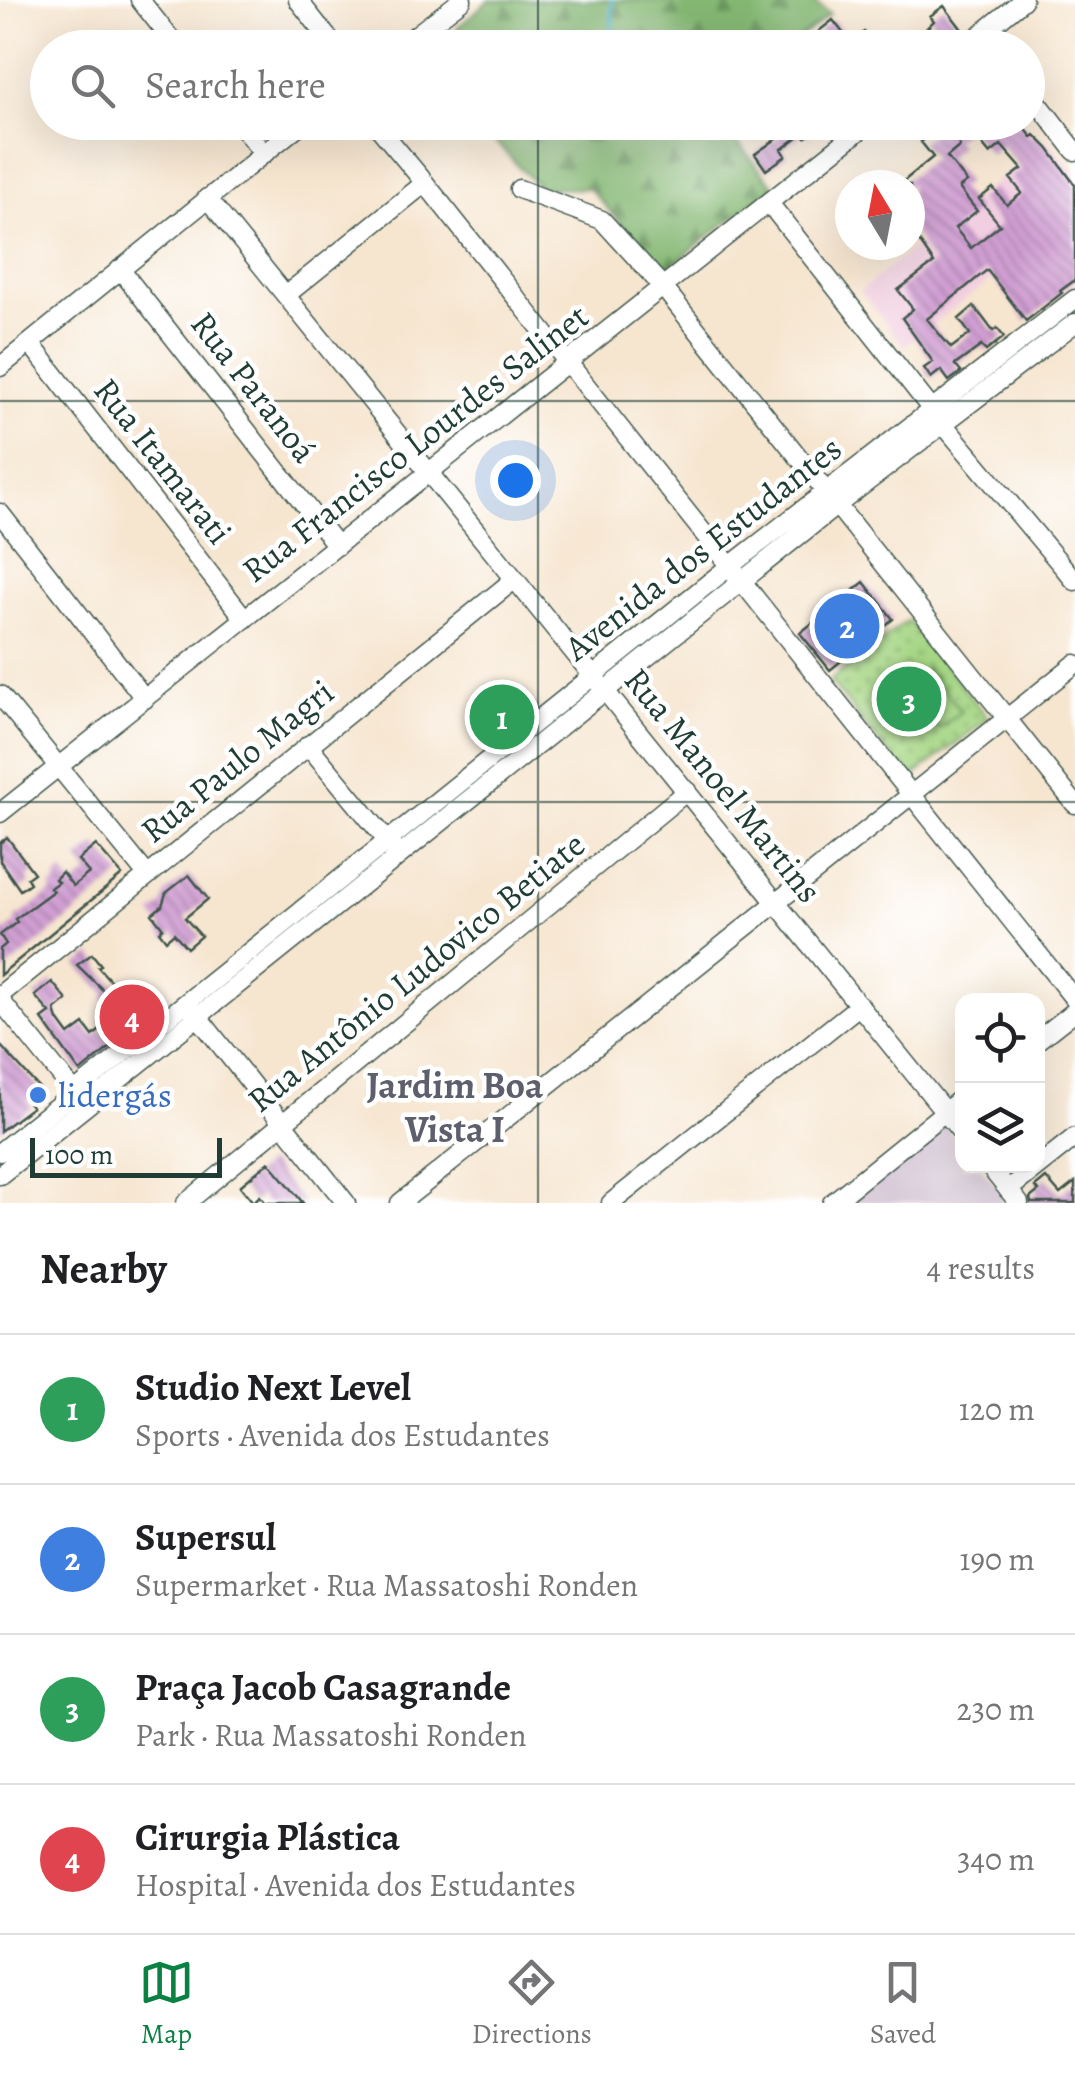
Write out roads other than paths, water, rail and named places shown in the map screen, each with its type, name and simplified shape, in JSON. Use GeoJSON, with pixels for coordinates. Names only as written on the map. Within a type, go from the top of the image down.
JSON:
{"type":"FeatureCollection","features":[{"type":"Feature","properties":{"kind":"street"},"geometry":{"type":"LineString","coordinates":[[140,0],[164,30]]}},
{"type":"Feature","properties":{"kind":"street"},"geometry":{"type":"LineString","coordinates":[[298,0],[322,30]]}},
{"type":"Feature","properties":{"kind":"street"},"geometry":{"type":"LineString","coordinates":[[423,30],[462,0]]}},
{"type":"Feature","properties":{"kind":"street"},"geometry":{"type":"LineString","coordinates":[[997,30],[1023,0]]}},
{"type":"Feature","properties":{"kind":"street"},"geometry":{"type":"LineString","coordinates":[[1045,112],[1075,151]]}},
{"type":"Feature","properties":{"kind":"street"},"geometry":{"type":"LineString","coordinates":[[253,140],[264,154]]}},
{"type":"Feature","properties":{"kind":"street"},"geometry":{"type":"LineString","coordinates":[[0,367],[281,140]]}},
{"type":"Feature","properties":{"kind":"street"},"geometry":{"type":"LineString","coordinates":[[389,140],[1075,1000]]}},
{"type":"Feature","properties":{"kind":"street","name":"Rua Francisco Lourdes Salinet"},"geometry":{"type":"LineString","coordinates":[[0,813],[848,140]]}},
{"type":"Feature","properties":{"kind":"street"},"geometry":{"type":"LineString","coordinates":[[286,295],[425,183]]}},
{"type":"Feature","properties":{"kind":"street"},"geometry":{"type":"LineString","coordinates":[[519,190],[602,220],[663,286],[1075,804]]}},
{"type":"Feature","properties":{"kind":"street","name":"Rua Manoel Martins"},"geometry":{"type":"LineString","coordinates":[[207,198],[955,1123]]}},
{"type":"Feature","properties":{"kind":"street"},"geometry":{"type":"LineString","coordinates":[[769,203],[944,426],[1075,582]]}},
{"type":"Feature","properties":{"kind":"street","name":"Rua Paranoá"},"geometry":{"type":"LineString","coordinates":[[120,269],[337,546]]}},
{"type":"Feature","properties":{"kind":"street","name":"Avenida dos Estudantes"},"geometry":{"type":"LineString","coordinates":[[600,684],[730,566],[944,426],[1075,299]]}},
{"type":"Feature","properties":{"kind":"street","name":"Avenida dos Estudantes"},"geometry":{"type":"LineString","coordinates":[[0,1152],[198,1016],[394,850],[600,684],[742,582],[932,409],[1075,323]]}},
{"type":"Feature","properties":{"kind":"street","name":"Rua Itamarati"},"geometry":{"type":"LineString","coordinates":[[30,343],[246,619]]}},
{"type":"Feature","properties":{"kind":"street"},"geometry":{"type":"LineString","coordinates":[[0,513],[144,699]]}},
{"type":"Feature","properties":{"kind":"street","name":"Rua Paulo Magri"},"geometry":{"type":"LineString","coordinates":[[0,997],[515,579]]}},
{"type":"Feature","properties":{"kind":"street"},"geometry":{"type":"LineString","coordinates":[[400,1203],[1075,664]]}},
{"type":"Feature","properties":{"kind":"street"},"geometry":{"type":"LineString","coordinates":[[0,695],[147,875]]}},
{"type":"Feature","properties":{"kind":"street"},"geometry":{"type":"LineString","coordinates":[[308,745],[394,850]]}},
{"type":"Feature","properties":{"kind":"street","name":"Rua Antônio Ludovico Betiate"},"geometry":{"type":"LineString","coordinates":[[186,1203],[687,791]]}},
{"type":"Feature","properties":{"kind":"street","name":"Avenida dos Estudantes"},"geometry":{"type":"LineString","coordinates":[[0,1175],[186,1001],[394,850]]}},
{"type":"Feature","properties":{"kind":"street"},"geometry":{"type":"LineString","coordinates":[[0,997],[79,1099]]}},
{"type":"Feature","properties":{"kind":"street"},"geometry":{"type":"LineString","coordinates":[[186,1001],[346,1203]]}},
{"type":"Feature","properties":{"kind":"street"},"geometry":{"type":"LineString","coordinates":[[611,1203],[860,1005]]}},
{"type":"Feature","properties":{"kind":"street"},"geometry":{"type":"LineString","coordinates":[[1045,1035],[1075,1011]]}},
{"type":"Feature","properties":{"kind":"street"},"geometry":{"type":"LineString","coordinates":[[832,1203],[955,1103]]}},
{"type":"Feature","properties":{"kind":"street"},"geometry":{"type":"LineString","coordinates":[[995,1173],[1014,1197],[1075,1137]]}},
{"type":"Feature","properties":{"kind":"waterway"},"geometry":{"type":"LineString","coordinates":[[612,0],[612,30]]}},
{"type":"Feature","properties":{"kind":"place","name":"Supersul"},"geometry":{"type":"Point","coordinates":[847,626]}},
{"type":"Feature","properties":{"kind":"place","name":"Praça Jacob Casagrande"},"geometry":{"type":"Point","coordinates":[909,699]}},
{"type":"Feature","properties":{"kind":"place","name":"Studio Next Level"},"geometry":{"type":"Point","coordinates":[502,717]}},
{"type":"Feature","properties":{"kind":"place","name":"Cirurgia Plástica"},"geometry":{"type":"Point","coordinates":[132,1017]}},
{"type":"Feature","properties":{"kind":"place","name":"lidergás"},"geometry":{"type":"Point","coordinates":[38,1095]}},
{"type":"Feature","properties":{"kind":"district","name":"Jardim Boa Vista I"},"geometry":{"type":"Point","coordinates":[455,1107]}}]}
